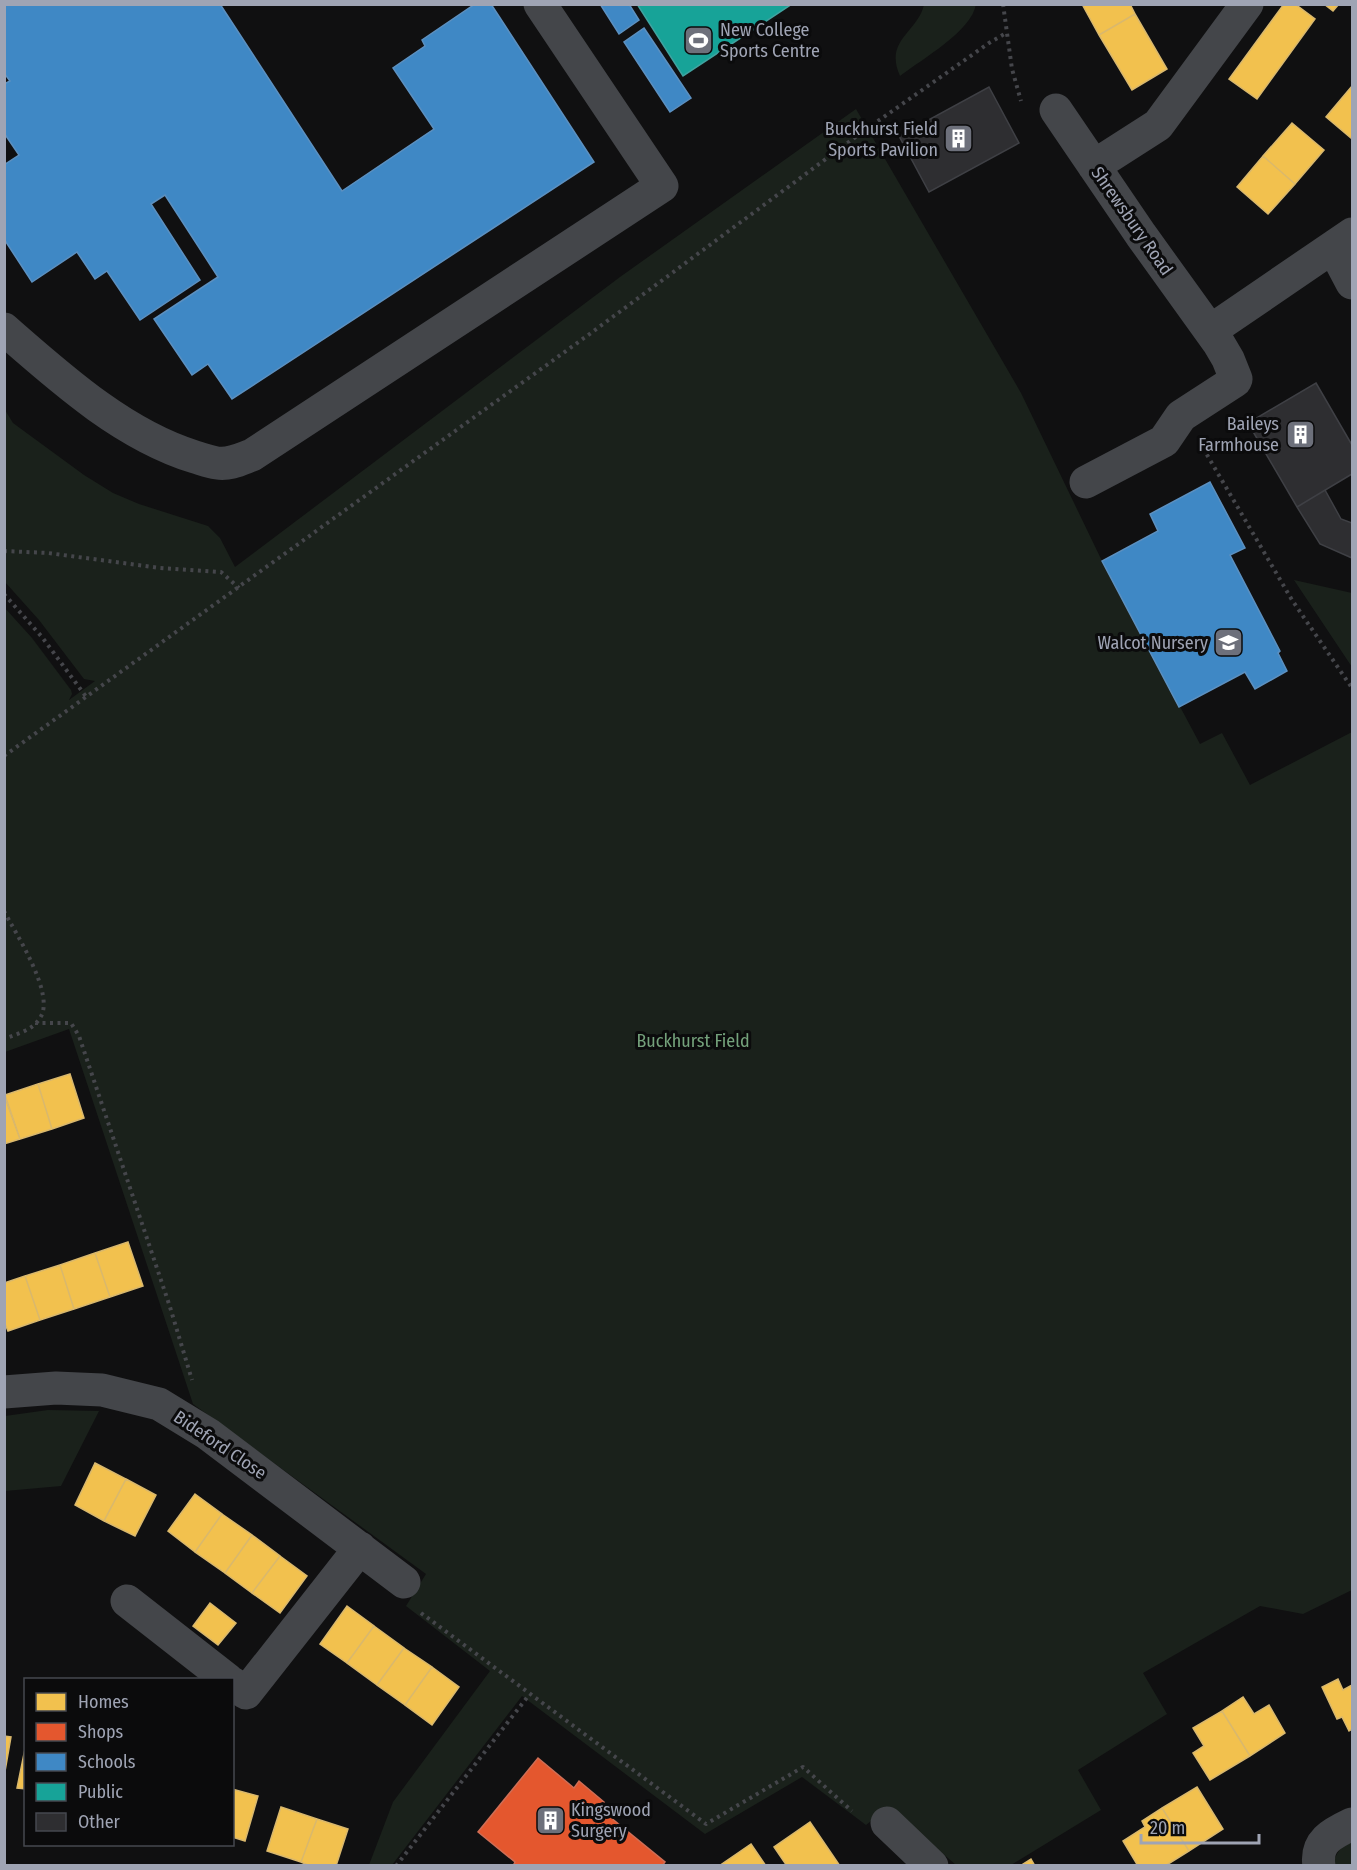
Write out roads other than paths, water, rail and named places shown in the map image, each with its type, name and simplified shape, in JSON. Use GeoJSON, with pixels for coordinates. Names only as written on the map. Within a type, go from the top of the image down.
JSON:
{"type":"FeatureCollection","features":[{"type":"Feature","properties":{"kind":"street"},"geometry":{"type":"LineString","coordinates":[[4,329],[69,383],[147,438],[174,451],[216,463],[231,463],[252,455],[662,186],[540,4]]}},
{"type":"Feature","properties":{"kind":"street"},"geometry":{"type":"LineString","coordinates":[[1094,166],[1158,125],[1247,4]]}},
{"type":"Feature","properties":{"kind":"street","name":"Shrewsbury Road"},"geometry":{"type":"LineString","coordinates":[[1056,110],[1210,331],[1228,359],[1236,379],[1178,419],[1164,441],[1086,482]]}},
{"type":"Feature","properties":{"kind":"street"},"geometry":{"type":"LineString","coordinates":[[1210,331],[1343,241],[1353,283]]}},
{"type":"Feature","properties":{"kind":"street","name":"Bideford Close"},"geometry":{"type":"LineString","coordinates":[[4,1392],[56,1388],[102,1390],[159,1404],[208,1434],[404,1582]]}},
{"type":"Feature","properties":{"kind":"street"},"geometry":{"type":"LineString","coordinates":[[234,1684],[246,1693],[360,1548]]}},
{"type":"Feature","properties":{"kind":"street"},"geometry":{"type":"LineString","coordinates":[[127,1601],[225,1678]]}},
{"type":"Feature","properties":{"kind":"street"},"geometry":{"type":"LineString","coordinates":[[887,1823],[924,1863]]}},
{"type":"Feature","properties":{"kind":"street"},"geometry":{"type":"LineString","coordinates":[[1318,1866],[1318,1852],[1322,1844],[1332,1833],[1353,1824]]}},
{"type":"Feature","properties":{"kind":"place","name":"New College Sports Centre"},"geometry":{"type":"Point","coordinates":[699,40]}},
{"type":"Feature","properties":{"kind":"place","name":"Buckhurst Field Sports Pavilion"},"geometry":{"type":"Point","coordinates":[959,139]}},
{"type":"Feature","properties":{"kind":"place","name":"Baileys Farmhouse"},"geometry":{"type":"Point","coordinates":[1300,434]}},
{"type":"Feature","properties":{"kind":"place","name":"Walcot Nursery"},"geometry":{"type":"Point","coordinates":[1229,643]}},
{"type":"Feature","properties":{"kind":"place","name":"Kingswood Surgery"},"geometry":{"type":"Point","coordinates":[550,1820]}},
{"type":"Feature","properties":{"kind":"park label","name":"Buckhurst Field"},"geometry":{"type":"Point","coordinates":[693,1041]}}]}
